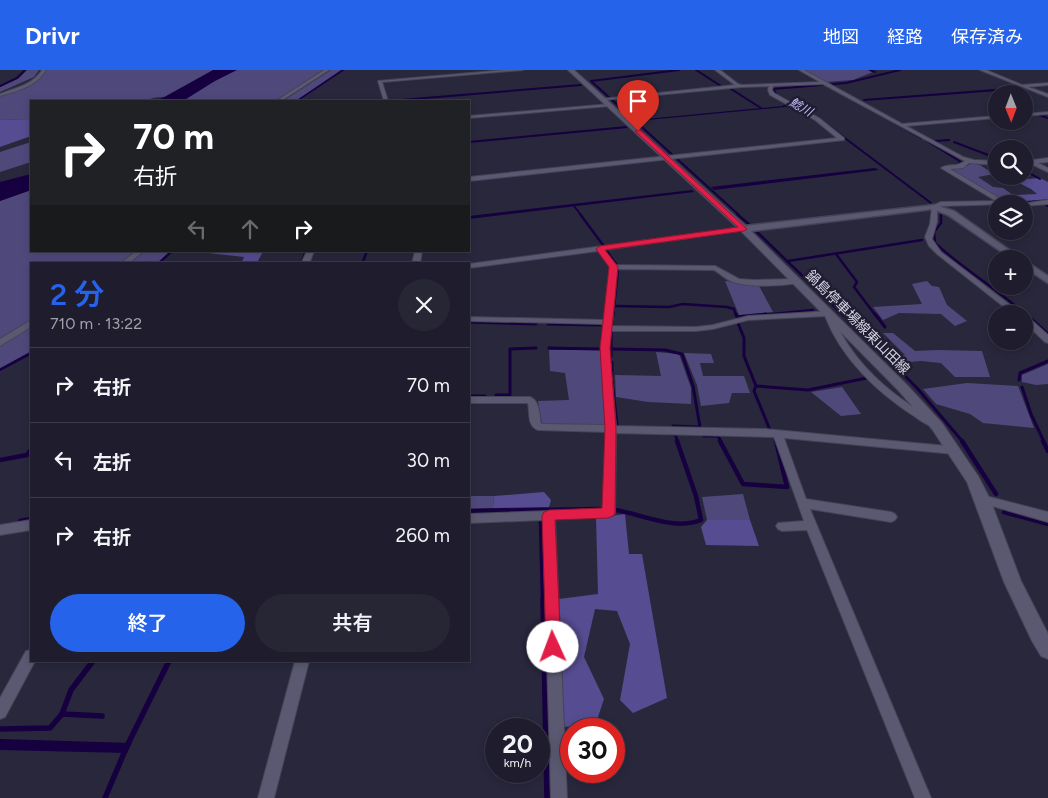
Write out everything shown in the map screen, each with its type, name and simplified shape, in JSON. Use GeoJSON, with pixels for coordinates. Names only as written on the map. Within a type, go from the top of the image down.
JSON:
{"type":"FeatureCollection","features":[{"type":"Feature","properties":{"kind":"main road","name":"鍋島停車場線東山田線"},"geometry":{"type":"LineString","coordinates":[[571,70],[673,157],[903,388],[937,426],[974,480],[1013,582],[1038,634],[1048,650]]}},
{"type":"Feature","properties":{"kind":"street"},"geometry":{"type":"LineString","coordinates":[[0,95],[30,83],[42,74],[44,70]]}},
{"type":"Feature","properties":{"kind":"street"},"geometry":{"type":"LineString","coordinates":[[280,100],[327,70]]}},
{"type":"Feature","properties":{"kind":"street"},"geometry":{"type":"LineString","coordinates":[[386,100],[380,81],[521,70]]}},
{"type":"Feature","properties":{"kind":"street"},"geometry":{"type":"LineString","coordinates":[[717,70],[742,86]]}},
{"type":"Feature","properties":{"kind":"street"},"geometry":{"type":"LineString","coordinates":[[801,70],[968,161],[988,162]]}},
{"type":"Feature","properties":{"kind":"street"},"geometry":{"type":"LineString","coordinates":[[982,70],[1020,85]]}},
{"type":"Feature","properties":{"kind":"street"},"geometry":{"type":"LineString","coordinates":[[470,117],[742,86],[827,84]]}},
{"type":"Feature","properties":{"kind":"street"},"geometry":{"type":"LineString","coordinates":[[1033,85],[1048,84]]}},
{"type":"Feature","properties":{"kind":"street"},"geometry":{"type":"LineString","coordinates":[[470,179],[842,138],[817,119],[772,94],[771,86]]}},
{"type":"Feature","properties":{"kind":"street"},"geometry":{"type":"LineString","coordinates":[[1033,90],[1048,96]]}},
{"type":"Feature","properties":{"kind":"street"},"geometry":{"type":"LineString","coordinates":[[1033,114],[1048,113]]}},
{"type":"Feature","properties":{"kind":"street"},"geometry":{"type":"LineString","coordinates":[[901,125],[988,118]]}},
{"type":"Feature","properties":{"kind":"street"},"geometry":{"type":"LineString","coordinates":[[1033,162],[1048,160]]}},
{"type":"Feature","properties":{"kind":"street"},"geometry":{"type":"LineString","coordinates":[[968,161],[961,167],[944,168],[988,195]]}},
{"type":"Feature","properties":{"kind":"street"},"geometry":{"type":"LineString","coordinates":[[1033,162],[1048,170]]}},
{"type":"Feature","properties":{"kind":"street"},"geometry":{"type":"LineString","coordinates":[[1033,203],[1048,202]]}},
{"type":"Feature","properties":{"kind":"street"},"geometry":{"type":"LineString","coordinates":[[470,266],[744,229],[934,207],[941,204],[988,204]]}},
{"type":"Feature","properties":{"kind":"street"},"geometry":{"type":"LineString","coordinates":[[934,207],[951,213],[1005,250]]}},
{"type":"Feature","properties":{"kind":"street"},"geometry":{"type":"LineString","coordinates":[[934,207],[933,223],[927,234],[929,242],[939,253],[1006,305]]}},
{"type":"Feature","properties":{"kind":"street"},"geometry":{"type":"LineString","coordinates":[[470,518],[608,513],[610,428],[605,348],[606,325],[614,267],[600,249]]}},
{"type":"Feature","properties":{"kind":"street"},"geometry":{"type":"LineString","coordinates":[[126,262],[139,252]]}},
{"type":"Feature","properties":{"kind":"street"},"geometry":{"type":"LineString","coordinates":[[614,267],[715,268],[722,270],[732,279],[756,282],[796,281]]}},
{"type":"Feature","properties":{"kind":"street"},"geometry":{"type":"LineString","coordinates":[[1033,269],[1048,280]]}},
{"type":"Feature","properties":{"kind":"street"},"geometry":{"type":"LineString","coordinates":[[470,319],[696,329],[713,327],[748,318],[828,313]]}},
{"type":"Feature","properties":{"kind":"street"},"geometry":{"type":"LineString","coordinates":[[0,343],[30,325]]}},
{"type":"Feature","properties":{"kind":"street"},"geometry":{"type":"LineString","coordinates":[[1033,326],[1048,340]]}},
{"type":"Feature","properties":{"kind":"street"},"geometry":{"type":"LineString","coordinates":[[470,400],[530,400],[533,403],[536,426],[538,427],[778,435],[954,450]]}},
{"type":"Feature","properties":{"kind":"street"},"geometry":{"type":"LineString","coordinates":[[778,435],[802,503],[923,798]]}},
{"type":"Feature","properties":{"kind":"street"},"geometry":{"type":"LineString","coordinates":[[982,499],[1048,518]]}},
{"type":"Feature","properties":{"kind":"street"},"geometry":{"type":"LineString","coordinates":[[802,503],[891,517]]}},
{"type":"Feature","properties":{"kind":"street"},"geometry":{"type":"LineString","coordinates":[[549,516],[559,798]]}},
{"type":"Feature","properties":{"kind":"street"},"geometry":{"type":"LineString","coordinates":[[0,530],[30,524]]}},
{"type":"Feature","properties":{"kind":"street"},"geometry":{"type":"LineString","coordinates":[[782,526],[811,525]]}},
{"type":"Feature","properties":{"kind":"street"},"geometry":{"type":"LineString","coordinates":[[0,712],[30,658]]}},
{"type":"Feature","properties":{"kind":"street"},"geometry":{"type":"LineString","coordinates":[[266,798],[302,662]]}},
{"type":"Feature","properties":{"kind":"shaded area"},"geometry":{"type":"Polygon","coordinates":[[[27,70],[39,70],[34,77],[0,92],[0,87],[19,78],[27,70]]]}},
{"type":"Feature","properties":{"kind":"shaded area"},"geometry":{"type":"Polygon","coordinates":[[[47,70],[323,70],[277,100],[185,100],[187,99],[166,97],[148,100],[30,100],[30,119],[0,120],[0,95],[38,80],[47,70]]]}},
{"type":"Feature","properties":{"kind":"shaded area"},"geometry":{"type":"Polygon","coordinates":[[[213,70],[237,70],[185,100],[159,100],[213,70]]]}},
{"type":"Feature","properties":{"kind":"shaded area"},"geometry":{"type":"Polygon","coordinates":[[[331,70],[344,70],[300,100],[285,100],[331,70]]]}},
{"type":"Feature","properties":{"kind":"shaded area"},"geometry":{"type":"Polygon","coordinates":[[[803,70],[868,70],[873,72],[853,80],[826,82],[803,70]]]}},
{"type":"Feature","properties":{"kind":"shaded area"},"geometry":{"type":"Polygon","coordinates":[[[783,106],[785,107],[635,120],[783,106]]]}},
{"type":"Feature","properties":{"kind":"shaded area"},"geometry":{"type":"Polygon","coordinates":[[[30,119],[30,136],[0,147],[0,120],[30,119]]]}},
{"type":"Feature","properties":{"kind":"shaded area"},"geometry":{"type":"Polygon","coordinates":[[[626,126],[628,128],[470,143],[470,141],[626,126]]]}},
{"type":"Feature","properties":{"kind":"shaded area"},"geometry":{"type":"Polygon","coordinates":[[[30,142],[30,162],[0,172],[0,152],[30,142]]]}},
{"type":"Feature","properties":{"kind":"shaded area"},"geometry":{"type":"Polygon","coordinates":[[[972,163],[980,165],[988,170],[988,175],[978,177],[988,185],[1003,188],[1013,195],[991,195],[950,169],[963,168],[972,163]]]}},
{"type":"Feature","properties":{"kind":"shaded area"},"geometry":{"type":"Polygon","coordinates":[[[875,168],[879,170],[714,190],[711,187],[875,168]]]}},
{"type":"Feature","properties":{"kind":"shaded area"},"geometry":{"type":"Polygon","coordinates":[[[30,174],[30,190],[0,201],[0,182],[30,174]]]}},
{"type":"Feature","properties":{"kind":"shaded area"},"geometry":{"type":"Polygon","coordinates":[[[1040,178],[1048,182],[1048,199],[1033,200],[1033,195],[1013,195],[1037,194],[1023,185],[1033,185],[1033,179],[1040,178]]]}},
{"type":"Feature","properties":{"kind":"shaded area"},"geometry":{"type":"Polygon","coordinates":[[[30,190],[30,252],[172,252],[162,262],[30,262],[30,355],[0,372],[0,201],[30,190]]]}},
{"type":"Feature","properties":{"kind":"shaded area"},"geometry":{"type":"Polygon","coordinates":[[[692,190],[694,192],[470,219],[470,216],[692,190]]]}},
{"type":"Feature","properties":{"kind":"shaded area"},"geometry":{"type":"Polygon","coordinates":[[[263,252],[257,262],[242,262],[244,257],[208,253],[263,252]]]}},
{"type":"Feature","properties":{"kind":"shaded area"},"geometry":{"type":"Polygon","coordinates":[[[725,281],[758,284],[773,312],[739,315],[725,281]]]}},
{"type":"Feature","properties":{"kind":"shaded area"},"geometry":{"type":"Polygon","coordinates":[[[927,281],[932,286],[939,287],[947,305],[967,321],[955,326],[941,314],[899,313],[883,320],[873,307],[922,304],[912,284],[927,281]]]}},
{"type":"Feature","properties":{"kind":"shaded area"},"geometry":{"type":"Polygon","coordinates":[[[883,333],[893,333],[915,351],[982,351],[990,377],[955,377],[941,363],[921,361],[898,363],[894,359],[905,355],[883,333]]]}},
{"type":"Feature","properties":{"kind":"shaded area"},"geometry":{"type":"Polygon","coordinates":[[[549,350],[600,350],[606,425],[542,424],[538,401],[569,400],[565,373],[550,371],[549,350]]]}},
{"type":"Feature","properties":{"kind":"shaded area"},"geometry":{"type":"Polygon","coordinates":[[[656,352],[679,354],[691,388],[691,404],[648,402],[616,397],[615,375],[661,376],[656,352]]]}},
{"type":"Feature","properties":{"kind":"shaded area"},"geometry":{"type":"Polygon","coordinates":[[[684,353],[711,354],[714,363],[700,363],[703,376],[744,376],[750,393],[732,393],[729,403],[701,406],[697,385],[684,353]]]}},
{"type":"Feature","properties":{"kind":"shaded area"},"geometry":{"type":"Polygon","coordinates":[[[1048,364],[1048,384],[1036,385],[1022,382],[1022,375],[1048,364]]]}},
{"type":"Feature","properties":{"kind":"shaded area"},"geometry":{"type":"Polygon","coordinates":[[[967,383],[1018,386],[1034,428],[983,423],[970,414],[936,404],[923,389],[967,383]]]}},
{"type":"Feature","properties":{"kind":"shaded area"},"geometry":{"type":"Polygon","coordinates":[[[842,387],[861,414],[841,416],[811,392],[842,387]]]}},
{"type":"Feature","properties":{"kind":"shaded area"},"geometry":{"type":"Polygon","coordinates":[[[544,492],[551,500],[549,507],[493,508],[494,496],[544,492]]]}},
{"type":"Feature","properties":{"kind":"shaded area"},"geometry":{"type":"Polygon","coordinates":[[[743,494],[750,520],[707,520],[702,497],[743,494]]]}},
{"type":"Feature","properties":{"kind":"shaded area"},"geometry":{"type":"Polygon","coordinates":[[[470,496],[494,496],[493,508],[470,509],[470,496]]]}},
{"type":"Feature","properties":{"kind":"shaded area"},"geometry":{"type":"Polygon","coordinates":[[[625,514],[629,554],[642,554],[667,698],[633,713],[620,700],[630,644],[617,611],[595,609],[584,657],[604,699],[598,718],[564,718],[559,599],[598,594],[596,518],[625,514]]]}},
{"type":"Feature","properties":{"kind":"shaded area"},"geometry":{"type":"Polygon","coordinates":[[[707,520],[750,520],[759,546],[706,545],[701,527],[707,520]]]}},
{"type":"Feature","properties":{"kind":"shaded area"},"geometry":{"type":"Polygon","coordinates":[[[0,739],[132,743],[127,753],[0,750],[0,739]]]}},
{"type":"Feature","properties":{"kind":"waterway"},"geometry":{"type":"LineString","coordinates":[[0,86],[17,78],[25,70]]}},
{"type":"Feature","properties":{"kind":"waterway"},"geometry":{"type":"LineString","coordinates":[[298,100],[343,70]]}},
{"type":"Feature","properties":{"kind":"waterway"},"geometry":{"type":"LineString","coordinates":[[679,70],[591,81],[739,215]]}},
{"type":"Feature","properties":{"kind":"waterway"},"geometry":{"type":"LineString","coordinates":[[696,70],[724,88]]}},
{"type":"Feature","properties":{"kind":"waterway"},"geometry":{"type":"LineString","coordinates":[[870,70],[875,72]]}},
{"type":"Feature","properties":{"kind":"waterway","name":"鯰川"},"geometry":{"type":"LineString","coordinates":[[811,113],[777,95],[773,89],[846,83],[900,70]]}},
{"type":"Feature","properties":{"kind":"waterway"},"geometry":{"type":"LineString","coordinates":[[401,100],[581,85]]}},
{"type":"Feature","properties":{"kind":"waterway"},"geometry":{"type":"LineString","coordinates":[[731,89],[761,108]]}},
{"type":"Feature","properties":{"kind":"waterway"},"geometry":{"type":"LineString","coordinates":[[864,100],[988,91]]}},
{"type":"Feature","properties":{"kind":"waterway"},"geometry":{"type":"LineString","coordinates":[[855,101],[921,138]]}},
{"type":"Feature","properties":{"kind":"waterway"},"geometry":{"type":"LineString","coordinates":[[784,106],[794,105]]}},
{"type":"Feature","properties":{"kind":"waterway"},"geometry":{"type":"LineString","coordinates":[[1048,114],[1039,115],[1048,118]]}},
{"type":"Feature","properties":{"kind":"waterway","name":"鯰川"},"geometry":{"type":"LineString","coordinates":[[817,117],[931,203]]}},
{"type":"Feature","properties":{"kind":"waterway"},"geometry":{"type":"LineString","coordinates":[[934,141],[949,140]]}},
{"type":"Feature","properties":{"kind":"waterway"},"geometry":{"type":"LineString","coordinates":[[927,141],[961,162],[954,166]]}},
{"type":"Feature","properties":{"kind":"waterway"},"geometry":{"type":"LineString","coordinates":[[954,142],[988,155]]}},
{"type":"Feature","properties":{"kind":"waterway"},"geometry":{"type":"LineString","coordinates":[[1033,175],[1040,179]]}},
{"type":"Feature","properties":{"kind":"waterway"},"geometry":{"type":"LineString","coordinates":[[1033,202],[1048,201]]}},
{"type":"Feature","properties":{"kind":"waterway"},"geometry":{"type":"LineString","coordinates":[[574,206],[581,215]]}},
{"type":"Feature","properties":{"kind":"waterway","name":"鯰川"},"geometry":{"type":"LineString","coordinates":[[941,212],[941,223],[934,232],[935,243],[1014,305]]}},
{"type":"Feature","properties":{"kind":"waterway"},"geometry":{"type":"LineString","coordinates":[[580,214],[603,245]]}},
{"type":"Feature","properties":{"kind":"waterway"},"geometry":{"type":"LineString","coordinates":[[737,214],[750,225]]}},
{"type":"Feature","properties":{"kind":"waterway"},"geometry":{"type":"LineString","coordinates":[[756,231],[844,316]]}},
{"type":"Feature","properties":{"kind":"waterway"},"geometry":{"type":"LineString","coordinates":[[788,261],[922,240]]}},
{"type":"Feature","properties":{"kind":"waterway"},"geometry":{"type":"LineString","coordinates":[[606,250],[616,264]]}},
{"type":"Feature","properties":{"kind":"waterway"},"geometry":{"type":"LineString","coordinates":[[160,262],[171,252]]}},
{"type":"Feature","properties":{"kind":"waterway"},"geometry":{"type":"LineString","coordinates":[[302,262],[306,252]]}},
{"type":"Feature","properties":{"kind":"waterway"},"geometry":{"type":"LineString","coordinates":[[363,262],[367,252]]}},
{"type":"Feature","properties":{"kind":"waterway"},"geometry":{"type":"LineString","coordinates":[[836,254],[857,282],[854,287],[876,316]]}},
{"type":"Feature","properties":{"kind":"waterway"},"geometry":{"type":"LineString","coordinates":[[614,306],[618,270]]}},
{"type":"Feature","properties":{"kind":"waterway"},"geometry":{"type":"LineString","coordinates":[[614,306],[669,307],[683,304],[727,307],[734,309],[736,316]]}},
{"type":"Feature","properties":{"kind":"waterway"},"geometry":{"type":"LineString","coordinates":[[613,316],[614,306]]}},
{"type":"Feature","properties":{"kind":"waterway"},"geometry":{"type":"LineString","coordinates":[[753,316],[813,310]]}},
{"type":"Feature","properties":{"kind":"waterway"},"geometry":{"type":"LineString","coordinates":[[612,324],[613,314]]}},
{"type":"Feature","properties":{"kind":"waterway"},"geometry":{"type":"LineString","coordinates":[[736,314],[737,317],[766,314]]}},
{"type":"Feature","properties":{"kind":"waterway"},"geometry":{"type":"LineString","coordinates":[[843,314],[917,388],[963,442]]}},
{"type":"Feature","properties":{"kind":"waterway"},"geometry":{"type":"LineString","coordinates":[[875,314],[885,327]]}},
{"type":"Feature","properties":{"kind":"waterway","name":"鯰川"},"geometry":{"type":"LineString","coordinates":[[1033,320],[1048,334]]}},
{"type":"Feature","properties":{"kind":"waterway"},"geometry":{"type":"LineString","coordinates":[[470,322],[536,324]]}},
{"type":"Feature","properties":{"kind":"waterway"},"geometry":{"type":"LineString","coordinates":[[738,323],[744,338],[744,356],[756,386]]}},
{"type":"Feature","properties":{"kind":"waterway"},"geometry":{"type":"LineString","coordinates":[[548,324],[600,325]]}},
{"type":"Feature","properties":{"kind":"waterway"},"geometry":{"type":"LineString","coordinates":[[611,331],[611,349]]}},
{"type":"Feature","properties":{"kind":"waterway"},"geometry":{"type":"LineString","coordinates":[[496,395],[510,395],[510,349],[536,348]]}},
{"type":"Feature","properties":{"kind":"waterway"},"geometry":{"type":"LineString","coordinates":[[549,348],[599,349]]}},
{"type":"Feature","properties":{"kind":"waterway"},"geometry":{"type":"LineString","coordinates":[[611,349],[665,350],[682,354],[693,386],[700,427],[673,426]]}},
{"type":"Feature","properties":{"kind":"waterway"},"geometry":{"type":"LineString","coordinates":[[611,349],[611,356]]}},
{"type":"Feature","properties":{"kind":"waterway"},"geometry":{"type":"LineString","coordinates":[[0,370],[30,354]]}},
{"type":"Feature","properties":{"kind":"waterway"},"geometry":{"type":"LineString","coordinates":[[1019,380],[1020,373],[1048,361]]}},
{"type":"Feature","properties":{"kind":"waterway"},"geometry":{"type":"LineString","coordinates":[[612,362],[612,376]]}},
{"type":"Feature","properties":{"kind":"waterway"},"geometry":{"type":"LineString","coordinates":[[756,386],[808,390],[867,378]]}},
{"type":"Feature","properties":{"kind":"waterway"},"geometry":{"type":"LineString","coordinates":[[612,382],[617,424]]}},
{"type":"Feature","properties":{"kind":"waterway"},"geometry":{"type":"LineString","coordinates":[[756,386],[754,391],[770,430]]}},
{"type":"Feature","properties":{"kind":"waterway"},"geometry":{"type":"LineString","coordinates":[[1022,387],[1031,414],[1044,442]]}},
{"type":"Feature","properties":{"kind":"waterway"},"geometry":{"type":"LineString","coordinates":[[471,396],[485,396]]}},
{"type":"Feature","properties":{"kind":"waterway"},"geometry":{"type":"LineString","coordinates":[[670,434],[675,434],[678,442]]}},
{"type":"Feature","properties":{"kind":"waterway"},"geometry":{"type":"LineString","coordinates":[[704,436],[718,436],[721,442]]}},
{"type":"Feature","properties":{"kind":"waterway"},"geometry":{"type":"LineString","coordinates":[[615,510],[669,523],[691,523],[701,520],[696,496],[677,441]]}},
{"type":"Feature","properties":{"kind":"waterway"},"geometry":{"type":"LineString","coordinates":[[720,441],[743,484],[787,487],[776,441]]}},
{"type":"Feature","properties":{"kind":"waterway"},"geometry":{"type":"LineString","coordinates":[[962,441],[996,494]]}},
{"type":"Feature","properties":{"kind":"waterway"},"geometry":{"type":"LineString","coordinates":[[1043,441],[1048,451]]}},
{"type":"Feature","properties":{"kind":"waterway"},"geometry":{"type":"LineString","coordinates":[[0,460],[27,455],[30,451]]}},
{"type":"Feature","properties":{"kind":"waterway"},"geometry":{"type":"LineString","coordinates":[[470,511],[600,509]]}},
{"type":"Feature","properties":{"kind":"waterway"},"geometry":{"type":"LineString","coordinates":[[1004,512],[1048,524]]}},
{"type":"Feature","properties":{"kind":"waterway"},"geometry":{"type":"LineString","coordinates":[[20,521],[30,519]]}},
{"type":"Feature","properties":{"kind":"waterway"},"geometry":{"type":"LineString","coordinates":[[541,521],[543,600]]}},
{"type":"Feature","properties":{"kind":"waterway"},"geometry":{"type":"LineString","coordinates":[[543,599],[547,798]]}},
{"type":"Feature","properties":{"kind":"waterway"},"geometry":{"type":"LineString","coordinates":[[62,714],[71,690],[92,662]]}},
{"type":"Feature","properties":{"kind":"waterway"},"geometry":{"type":"LineString","coordinates":[[105,798],[127,746],[169,662]]}},
{"type":"Feature","properties":{"kind":"waterway"},"geometry":{"type":"LineString","coordinates":[[0,729],[50,728],[62,714]]}},
{"type":"Feature","properties":{"kind":"waterway"},"geometry":{"type":"LineString","coordinates":[[62,714],[102,716]]}},
{"type":"Feature","properties":{"kind":"route"},"geometry":{"type":"LineString","coordinates":[[553,647],[549,516],[608,513],[610,428],[605,348],[606,322],[614,267],[600,249],[744,229],[638,131]]}}]}
